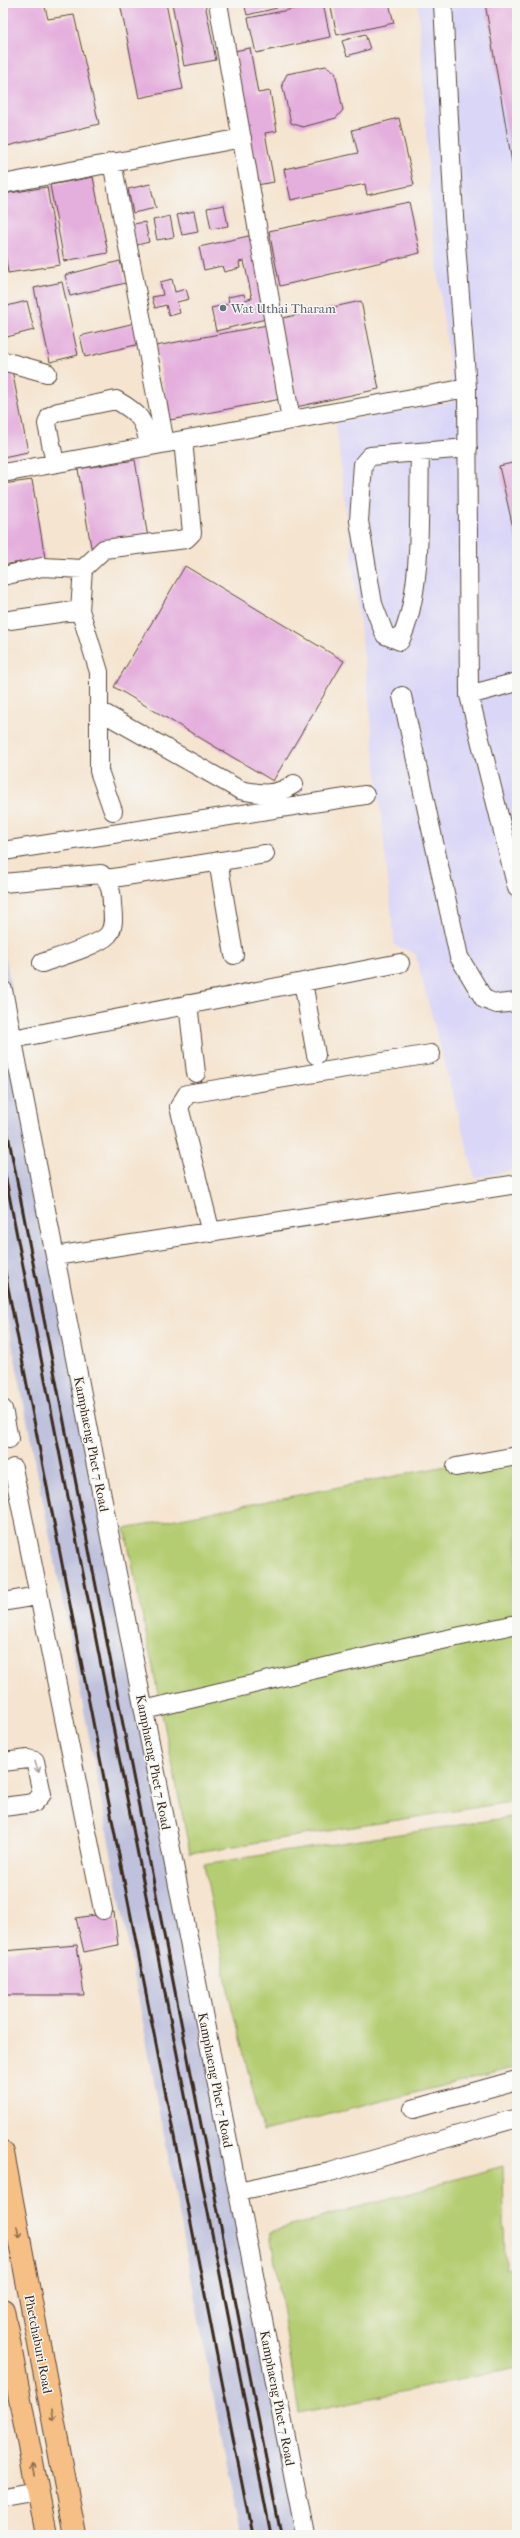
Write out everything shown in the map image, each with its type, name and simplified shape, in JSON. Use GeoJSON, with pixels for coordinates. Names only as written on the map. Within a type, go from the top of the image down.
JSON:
{"type":"FeatureCollection","features":[{"type":"Feature","properties":{"kind":"main road","name":"Phetchaburi Road"},"geometry":{"type":"LineString","coordinates":[[3,2152],[75,2535]]}},
{"type":"Feature","properties":{"kind":"main road"},"geometry":{"type":"LineString","coordinates":[[3,2310],[10,2381],[38,2491],[46,2535]]}},
{"type":"Feature","properties":{"kind":"street"},"geometry":{"type":"LineString","coordinates":[[218,3],[291,420]]}},
{"type":"Feature","properties":{"kind":"street"},"geometry":{"type":"LineString","coordinates":[[443,3],[454,217],[467,388],[469,695],[517,888]]}},
{"type":"Feature","properties":{"kind":"street"},"geometry":{"type":"LineString","coordinates":[[3,184],[242,138]]}},
{"type":"Feature","properties":{"kind":"street"},"geometry":{"type":"LineString","coordinates":[[112,162],[157,444]]}},
{"type":"Feature","properties":{"kind":"street"},"geometry":{"type":"LineString","coordinates":[[3,361],[47,374]]}},
{"type":"Feature","properties":{"kind":"street"},"geometry":{"type":"LineString","coordinates":[[3,473],[467,388]]}},
{"type":"Feature","properties":{"kind":"street"},"geometry":{"type":"LineString","coordinates":[[55,463],[47,424],[50,416],[58,412],[116,400],[134,410],[157,444]]}},
{"type":"Feature","properties":{"kind":"street"},"geometry":{"type":"LineString","coordinates":[[113,811],[99,771],[99,672],[80,610],[83,569],[104,549],[186,539],[192,533],[183,440]]}},
{"type":"Feature","properties":{"kind":"street"},"geometry":{"type":"LineString","coordinates":[[420,452],[415,583],[408,624],[400,641],[385,635],[374,604],[359,521],[363,464],[370,456],[468,448]]}},
{"type":"Feature","properties":{"kind":"street"},"geometry":{"type":"LineString","coordinates":[[3,576],[42,567],[83,569]]}},
{"type":"Feature","properties":{"kind":"street"},"geometry":{"type":"LineString","coordinates":[[3,621],[80,610]]}},
{"type":"Feature","properties":{"kind":"street"},"geometry":{"type":"LineString","coordinates":[[469,695],[517,682]]}},
{"type":"Feature","properties":{"kind":"street"},"geometry":{"type":"LineString","coordinates":[[402,696],[459,957],[474,986],[484,999],[497,1004],[517,1002]]}},
{"type":"Feature","properties":{"kind":"street"},"geometry":{"type":"LineString","coordinates":[[100,711],[240,790],[261,794],[281,792],[294,784]]}},
{"type":"Feature","properties":{"kind":"street"},"geometry":{"type":"LineString","coordinates":[[3,851],[365,795]]}},
{"type":"Feature","properties":{"kind":"street"},"geometry":{"type":"LineString","coordinates":[[107,879],[264,854]]}},
{"type":"Feature","properties":{"kind":"street"},"geometry":{"type":"LineString","coordinates":[[218,861],[234,955]]}},
{"type":"Feature","properties":{"kind":"street"},"geometry":{"type":"LineString","coordinates":[[3,883],[101,874],[107,879],[112,898],[113,923],[108,935],[92,944],[42,963]]}},
{"type":"Feature","properties":{"kind":"street"},"geometry":{"type":"LineString","coordinates":[[12,1039],[400,963]]}},
{"type":"Feature","properties":{"kind":"street"},"geometry":{"type":"LineString","coordinates":[[303,982],[316,1055]]}},
{"type":"Feature","properties":{"kind":"street","name":"Kamphaeng Phet 7 Road"},"geometry":{"type":"LineString","coordinates":[[3,990],[305,2535]]}},
{"type":"Feature","properties":{"kind":"street"},"geometry":{"type":"LineString","coordinates":[[188,1004],[196,1073]]}},
{"type":"Feature","properties":{"kind":"street"},"geometry":{"type":"LineString","coordinates":[[211,1233],[179,1107],[187,1094],[431,1054]]}},
{"type":"Feature","properties":{"kind":"street"},"geometry":{"type":"LineString","coordinates":[[55,1256],[211,1233],[517,1184]]}},
{"type":"Feature","properties":{"kind":"street"},"geometry":{"type":"LineString","coordinates":[[3,1409],[9,1439]]}},
{"type":"Feature","properties":{"kind":"street"},"geometry":{"type":"LineString","coordinates":[[456,1468],[517,1456]]}},
{"type":"Feature","properties":{"kind":"street"},"geometry":{"type":"LineString","coordinates":[[13,1468],[37,1596],[103,1910]]}},
{"type":"Feature","properties":{"kind":"street"},"geometry":{"type":"LineString","coordinates":[[3,1602],[37,1596]]}},
{"type":"Feature","properties":{"kind":"street"},"geometry":{"type":"LineString","coordinates":[[144,1710],[517,1624]]}},
{"type":"Feature","properties":{"kind":"street"},"geometry":{"type":"LineString","coordinates":[[3,1762],[28,1758],[35,1761],[38,1767],[42,1794],[34,1803],[3,1808]]}},
{"type":"Feature","properties":{"kind":"street"},"geometry":{"type":"LineString","coordinates":[[413,2109],[517,2080]]}},
{"type":"Feature","properties":{"kind":"street"},"geometry":{"type":"LineString","coordinates":[[238,2191],[330,2172],[517,2118]]}},
{"type":"Feature","properties":{"kind":"street"},"geometry":{"type":"LineString","coordinates":[[3,2498],[38,2491]]}},
{"type":"Feature","properties":{"kind":"shaded area"},"geometry":{"type":"Polygon","coordinates":[[[418,3],[517,3],[517,1169],[475,1178],[415,953],[395,946],[368,691],[336,423],[454,401],[431,216],[418,3]]]}},
{"type":"Feature","properties":{"kind":"shaded area"},"geometry":{"type":"Polygon","coordinates":[[[3,944],[180,1915],[299,2535],[242,2535],[218,2421],[93,1757],[3,1297],[3,944]]]}},
{"type":"Feature","properties":{"kind":"green space"},"geometry":{"type":"Polygon","coordinates":[[[517,1452],[517,1801],[190,1853],[125,1529],[517,1452]]]}},
{"type":"Feature","properties":{"kind":"green space"},"geometry":{"type":"Polygon","coordinates":[[[517,1816],[517,2067],[263,2131],[229,1996],[204,1864],[517,1816]]]}},
{"type":"Feature","properties":{"kind":"green space"},"geometry":{"type":"Polygon","coordinates":[[[503,2166],[505,2269],[517,2266],[517,2368],[299,2413],[270,2232],[503,2166]]]}},
{"type":"Feature","properties":{"kind":"building"},"geometry":{"type":"Polygon","coordinates":[[[3,3],[44,3],[48,19],[74,15],[99,124],[3,147],[3,3]]]}},
{"type":"Feature","properties":{"kind":"building"},"geometry":{"type":"Polygon","coordinates":[[[120,3],[166,3],[183,89],[139,98],[120,3]]]}},
{"type":"Feature","properties":{"kind":"building"},"geometry":{"type":"Polygon","coordinates":[[[172,3],[205,3],[216,60],[184,66],[172,3]]]}},
{"type":"Feature","properties":{"kind":"building"},"geometry":{"type":"Polygon","coordinates":[[[244,3],[276,3],[277,8],[247,15],[244,3]]]}},
{"type":"Feature","properties":{"kind":"building"},"geometry":{"type":"Polygon","coordinates":[[[323,3],[330,37],[256,53],[248,18],[323,3]]]}},
{"type":"Feature","properties":{"kind":"building"},"geometry":{"type":"Polygon","coordinates":[[[330,3],[389,3],[394,23],[337,35],[330,3]]]}},
{"type":"Feature","properties":{"kind":"building"},"geometry":{"type":"Polygon","coordinates":[[[485,3],[517,3],[517,186],[516,186],[485,3]]]}},
{"type":"Feature","properties":{"kind":"building"},"geometry":{"type":"Polygon","coordinates":[[[365,34],[370,49],[347,56],[342,41],[365,34]]]}},
{"type":"Feature","properties":{"kind":"building"},"geometry":{"type":"Polygon","coordinates":[[[250,48],[258,93],[270,91],[277,131],[265,133],[274,182],[257,185],[234,51],[250,48]]]}},
{"type":"Feature","properties":{"kind":"building"},"geometry":{"type":"Polygon","coordinates":[[[326,66],[335,72],[343,110],[336,118],[303,127],[291,123],[282,84],[287,74],[326,66]]]}},
{"type":"Feature","properties":{"kind":"building"},"geometry":{"type":"Polygon","coordinates":[[[399,118],[414,185],[367,195],[365,184],[291,200],[284,169],[358,153],[352,130],[399,118]]]}},
{"type":"Feature","properties":{"kind":"building"},"geometry":{"type":"Polygon","coordinates":[[[93,177],[108,253],[64,261],[50,185],[93,177]]]}},
{"type":"Feature","properties":{"kind":"building"},"geometry":{"type":"Polygon","coordinates":[[[150,184],[156,208],[133,213],[128,189],[150,184]]]}},
{"type":"Feature","properties":{"kind":"building"},"geometry":{"type":"Polygon","coordinates":[[[47,187],[60,265],[8,273],[3,240],[3,194],[47,187]]]}},
{"type":"Feature","properties":{"kind":"building"},"geometry":{"type":"Polygon","coordinates":[[[409,202],[420,253],[280,286],[269,231],[409,202]]]}},
{"type":"Feature","properties":{"kind":"building"},"geometry":{"type":"Polygon","coordinates":[[[224,205],[228,226],[211,229],[207,208],[224,205]]]}},
{"type":"Feature","properties":{"kind":"building"},"geometry":{"type":"Polygon","coordinates":[[[194,211],[198,232],[182,235],[177,215],[194,211]]]}},
{"type":"Feature","properties":{"kind":"building"},"geometry":{"type":"Polygon","coordinates":[[[170,216],[174,237],[157,240],[153,220],[170,216]]]}},
{"type":"Feature","properties":{"kind":"building"},"geometry":{"type":"Polygon","coordinates":[[[145,222],[149,242],[133,246],[128,225],[145,222]]]}},
{"type":"Feature","properties":{"kind":"building"},"geometry":{"type":"Polygon","coordinates":[[[253,235],[270,318],[216,331],[211,308],[229,304],[228,297],[244,294],[245,300],[252,298],[244,261],[239,262],[240,268],[224,272],[222,266],[204,270],[199,247],[253,235]]]}},
{"type":"Feature","properties":{"kind":"building"},"geometry":{"type":"Polygon","coordinates":[[[120,261],[126,283],[70,296],[65,275],[120,261]]]}},
{"type":"Feature","properties":{"kind":"building"},"geometry":{"type":"Polygon","coordinates":[[[172,279],[175,292],[186,289],[189,299],[177,302],[180,313],[169,316],[166,305],[155,308],[152,297],[163,295],[160,282],[172,279]]]}},
{"type":"Feature","properties":{"kind":"building"},"geometry":{"type":"Polygon","coordinates":[[[62,282],[78,355],[50,362],[34,288],[62,282]]]}},
{"type":"Feature","properties":{"kind":"building"},"geometry":{"type":"Polygon","coordinates":[[[27,301],[34,330],[3,338],[3,307],[27,301]]]}},
{"type":"Feature","properties":{"kind":"building"},"geometry":{"type":"Polygon","coordinates":[[[361,301],[379,389],[296,407],[278,319],[361,301]]]}},
{"type":"Feature","properties":{"kind":"building"},"geometry":{"type":"Polygon","coordinates":[[[135,323],[140,344],[85,357],[80,336],[135,323]]]}},
{"type":"Feature","properties":{"kind":"building"},"geometry":{"type":"Polygon","coordinates":[[[267,325],[281,399],[170,420],[156,346],[267,325]]]}},
{"type":"Feature","properties":{"kind":"building"},"geometry":{"type":"Polygon","coordinates":[[[12,370],[28,452],[3,457],[3,371],[12,370]]]}},
{"type":"Feature","properties":{"kind":"building"},"geometry":{"type":"Polygon","coordinates":[[[135,460],[148,538],[91,547],[78,469],[135,460]]]}},
{"type":"Feature","properties":{"kind":"building"},"geometry":{"type":"Polygon","coordinates":[[[517,462],[517,541],[516,541],[499,466],[517,462]]]}},
{"type":"Feature","properties":{"kind":"building"},"geometry":{"type":"Polygon","coordinates":[[[32,480],[45,558],[3,565],[3,484],[32,480]]]}},
{"type":"Feature","properties":{"kind":"building"},"geometry":{"type":"Polygon","coordinates":[[[185,566],[344,661],[273,781],[114,687],[185,566]]]}},
{"type":"Feature","properties":{"kind":"building"},"geometry":{"type":"Polygon","coordinates":[[[114,1912],[118,1945],[84,1952],[76,1918],[114,1912]]]}},
{"type":"Feature","properties":{"kind":"building"},"geometry":{"type":"Polygon","coordinates":[[[77,1945],[84,1995],[3,1995],[3,1951],[77,1945]]]}},
{"type":"Feature","properties":{"kind":"railway"},"geometry":{"type":"LineString","coordinates":[[3,1109],[281,2535]]}},
{"type":"Feature","properties":{"kind":"railway"},"geometry":{"type":"LineString","coordinates":[[3,1164],[271,2535]]}},
{"type":"Feature","properties":{"kind":"railway"},"geometry":{"type":"LineString","coordinates":[[3,1262],[252,2535]]}},
{"type":"Feature","properties":{"kind":"place","name":"Wat Uthai Tharam"},"geometry":{"type":"Point","coordinates":[223,308]}}]}
